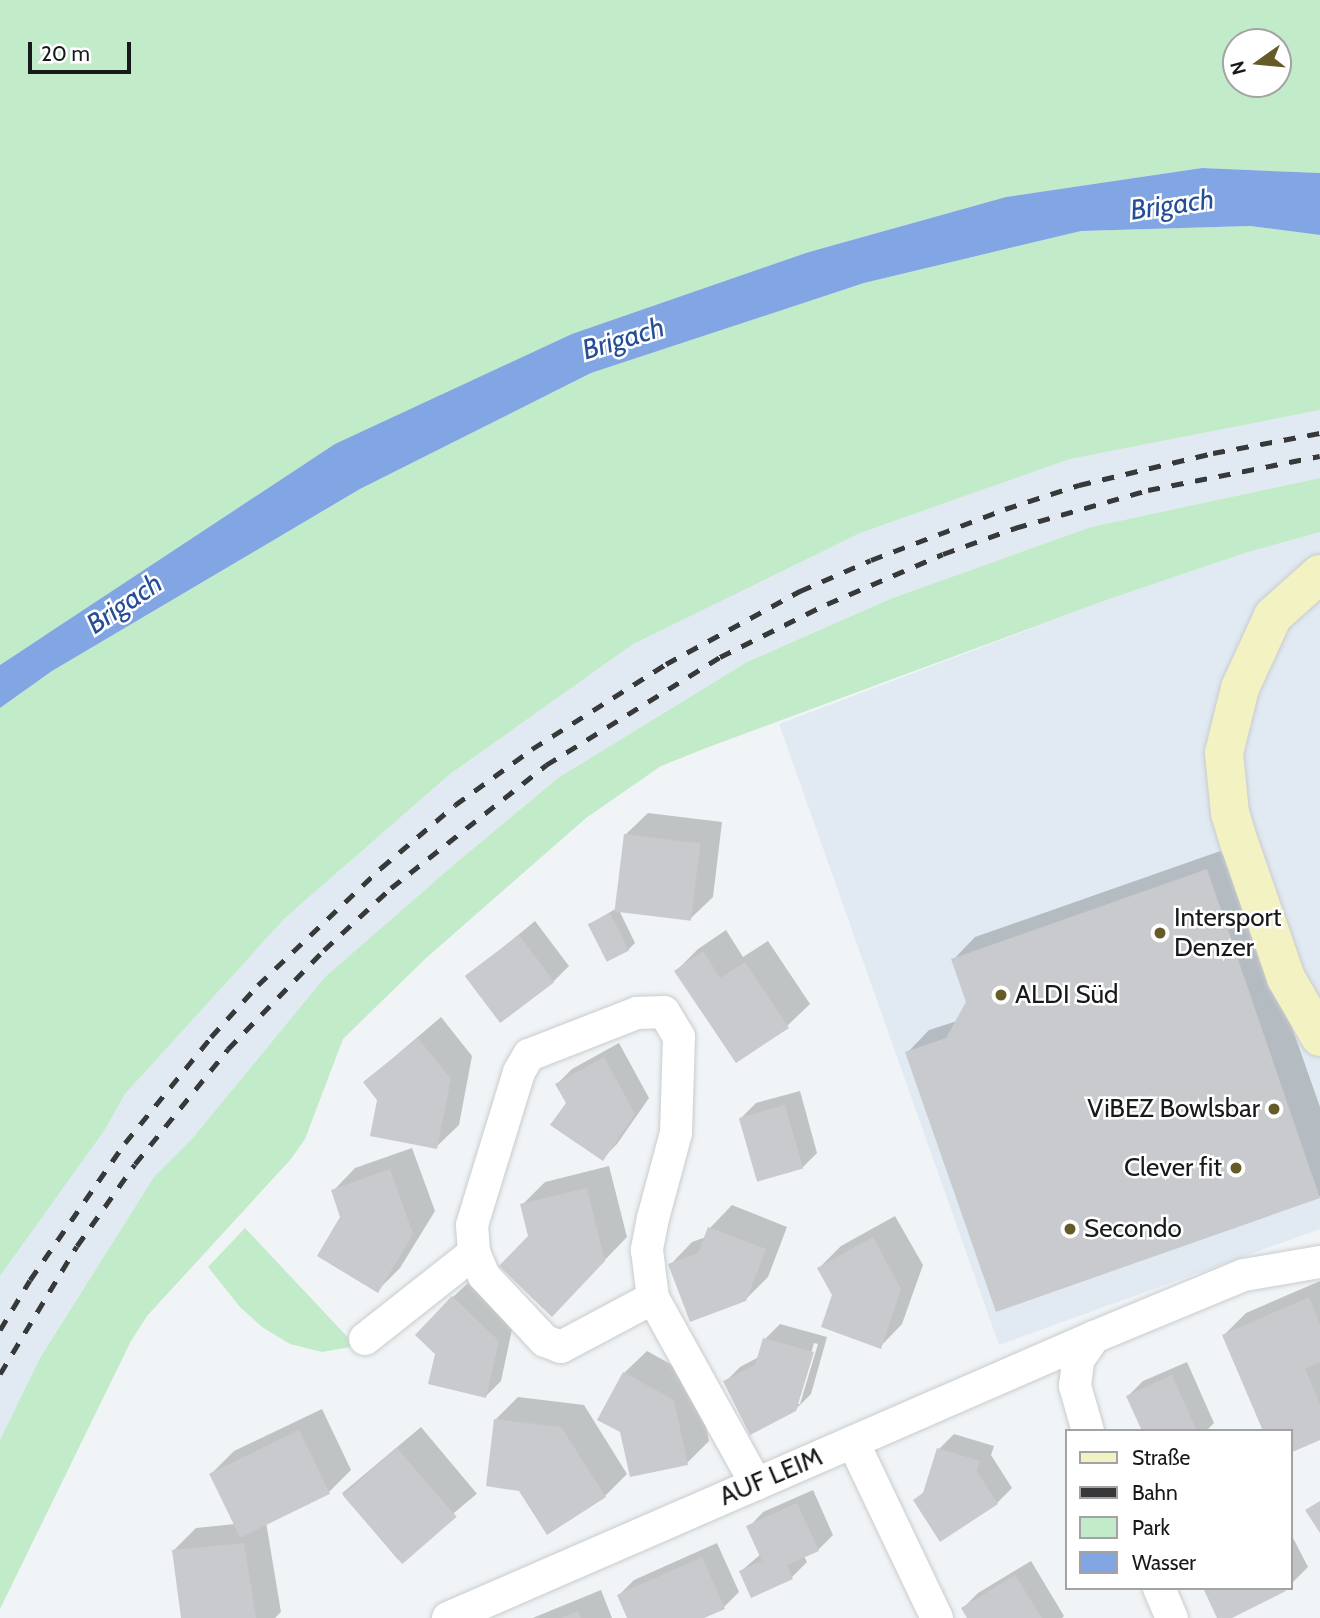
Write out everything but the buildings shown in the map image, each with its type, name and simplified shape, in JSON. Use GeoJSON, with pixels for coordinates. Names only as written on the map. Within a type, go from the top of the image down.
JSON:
{"type":"FeatureCollection","features":[{"type":"Feature","properties":{"kind":"main road"},"geometry":{"type":"LineString","coordinates":[[1320,574],[1273,616],[1240,688],[1224,753],[1230,813],[1240,845],[1286,978],[1320,1037]]}},
{"type":"Feature","properties":{"kind":"street"},"geometry":{"type":"LineString","coordinates":[[653,1298],[561,1347],[545,1340],[484,1276],[474,1253],[471,1225],[519,1072],[529,1055],[637,1013],[664,1012],[679,1037],[676,1133],[653,1218],[648,1250],[653,1298],[756,1484]]}},
{"type":"Feature","properties":{"kind":"street"},"geometry":{"type":"LineString","coordinates":[[365,1339],[474,1253]]}},
{"type":"Feature","properties":{"kind":"street","name":"AUF LEIM"},"geometry":{"type":"LineString","coordinates":[[455,1617],[1094,1337],[1244,1275],[1320,1262]]}},
{"type":"Feature","properties":{"kind":"street"},"geometry":{"type":"LineString","coordinates":[[1087,1429],[1074,1386],[1078,1360],[1094,1337]]}},
{"type":"Feature","properties":{"kind":"street"},"geometry":{"type":"LineString","coordinates":[[853,1442],[937,1618]]}},
{"type":"Feature","properties":{"kind":"street"},"geometry":{"type":"LineString","coordinates":[[1160,1590],[1172,1618]]}},
{"type":"Feature","properties":{"kind":"shaded area"},"geometry":{"type":"Polygon","coordinates":[[[1320,410],[1320,478],[1091,527],[890,599],[747,662],[558,778],[325,977],[192,1139],[154,1177],[40,1358],[0,1440],[0,1276],[104,1131],[125,1094],[285,918],[450,774],[633,643],[860,533],[1070,459],[1320,410]]]}},
{"type":"Feature","properties":{"kind":"shaded area"},"geometry":{"type":"Polygon","coordinates":[[[1320,532],[1320,1229],[999,1345],[779,724],[1112,598],[1245,553],[1320,532]]]}},
{"type":"Feature","properties":{"kind":"green space"},"geometry":{"type":"Polygon","coordinates":[[[0,0],[1320,0],[1320,173],[1202,168],[1006,197],[809,252],[42,637],[0,665],[0,0]]]}},
{"type":"Feature","properties":{"kind":"green space"},"geometry":{"type":"Polygon","coordinates":[[[1250,226],[1320,235],[1320,410],[1070,459],[860,533],[633,644],[450,774],[285,918],[125,1094],[104,1131],[0,1276],[0,708],[52,671],[360,489],[591,373],[864,283],[1081,231],[1250,226]]]}},
{"type":"Feature","properties":{"kind":"green space"},"geometry":{"type":"Polygon","coordinates":[[[1320,478],[1320,532],[1245,553],[1112,598],[706,748],[661,766],[586,818],[425,959],[343,1039],[305,1139],[291,1159],[147,1316],[131,1341],[0,1609],[0,1440],[40,1358],[154,1177],[192,1139],[325,977],[457,862],[558,778],[747,662],[890,599],[1091,527],[1320,478]]]}},
{"type":"Feature","properties":{"kind":"green space"},"geometry":{"type":"Polygon","coordinates":[[[245,1228],[356,1346],[322,1352],[290,1344],[262,1327],[240,1307],[208,1267],[245,1228]]]}},
{"type":"Feature","properties":{"kind":"water","name":"Brigach"},"geometry":{"type":"Polygon","coordinates":[[[1202,168],[1320,173],[1320,235],[1250,226],[1081,231],[864,283],[591,373],[360,489],[52,671],[0,708],[0,665],[335,444],[572,334],[809,252],[1006,197],[1202,168]]]}},
{"type":"Feature","properties":{"kind":"railway"},"geometry":{"type":"LineString","coordinates":[[0,1330],[30,1280],[125,1143],[211,1037],[258,985],[381,868],[455,805],[532,749],[666,664],[800,591],[871,560],[1005,509],[1079,485],[1213,453],[1320,433]]}},
{"type":"Feature","properties":{"kind":"railway"},"geometry":{"type":"LineString","coordinates":[[0,1374],[77,1246],[135,1164],[228,1049],[324,950],[391,888],[546,765],[720,657],[827,604],[943,554],[1015,528],[1148,490],[1320,456]]}},
{"type":"Feature","properties":{"kind":"place","name":"Intersport Denzer"},"geometry":{"type":"Point","coordinates":[1160,933]}},
{"type":"Feature","properties":{"kind":"place","name":"ALDI Süd"},"geometry":{"type":"Point","coordinates":[1001,995]}},
{"type":"Feature","properties":{"kind":"place","name":"ViBEZ Bowlsbar"},"geometry":{"type":"Point","coordinates":[1274,1109]}},
{"type":"Feature","properties":{"kind":"place","name":"Clever fit"},"geometry":{"type":"Point","coordinates":[1236,1168]}},
{"type":"Feature","properties":{"kind":"place","name":"Secondo"},"geometry":{"type":"Point","coordinates":[1070,1229]}}]}
